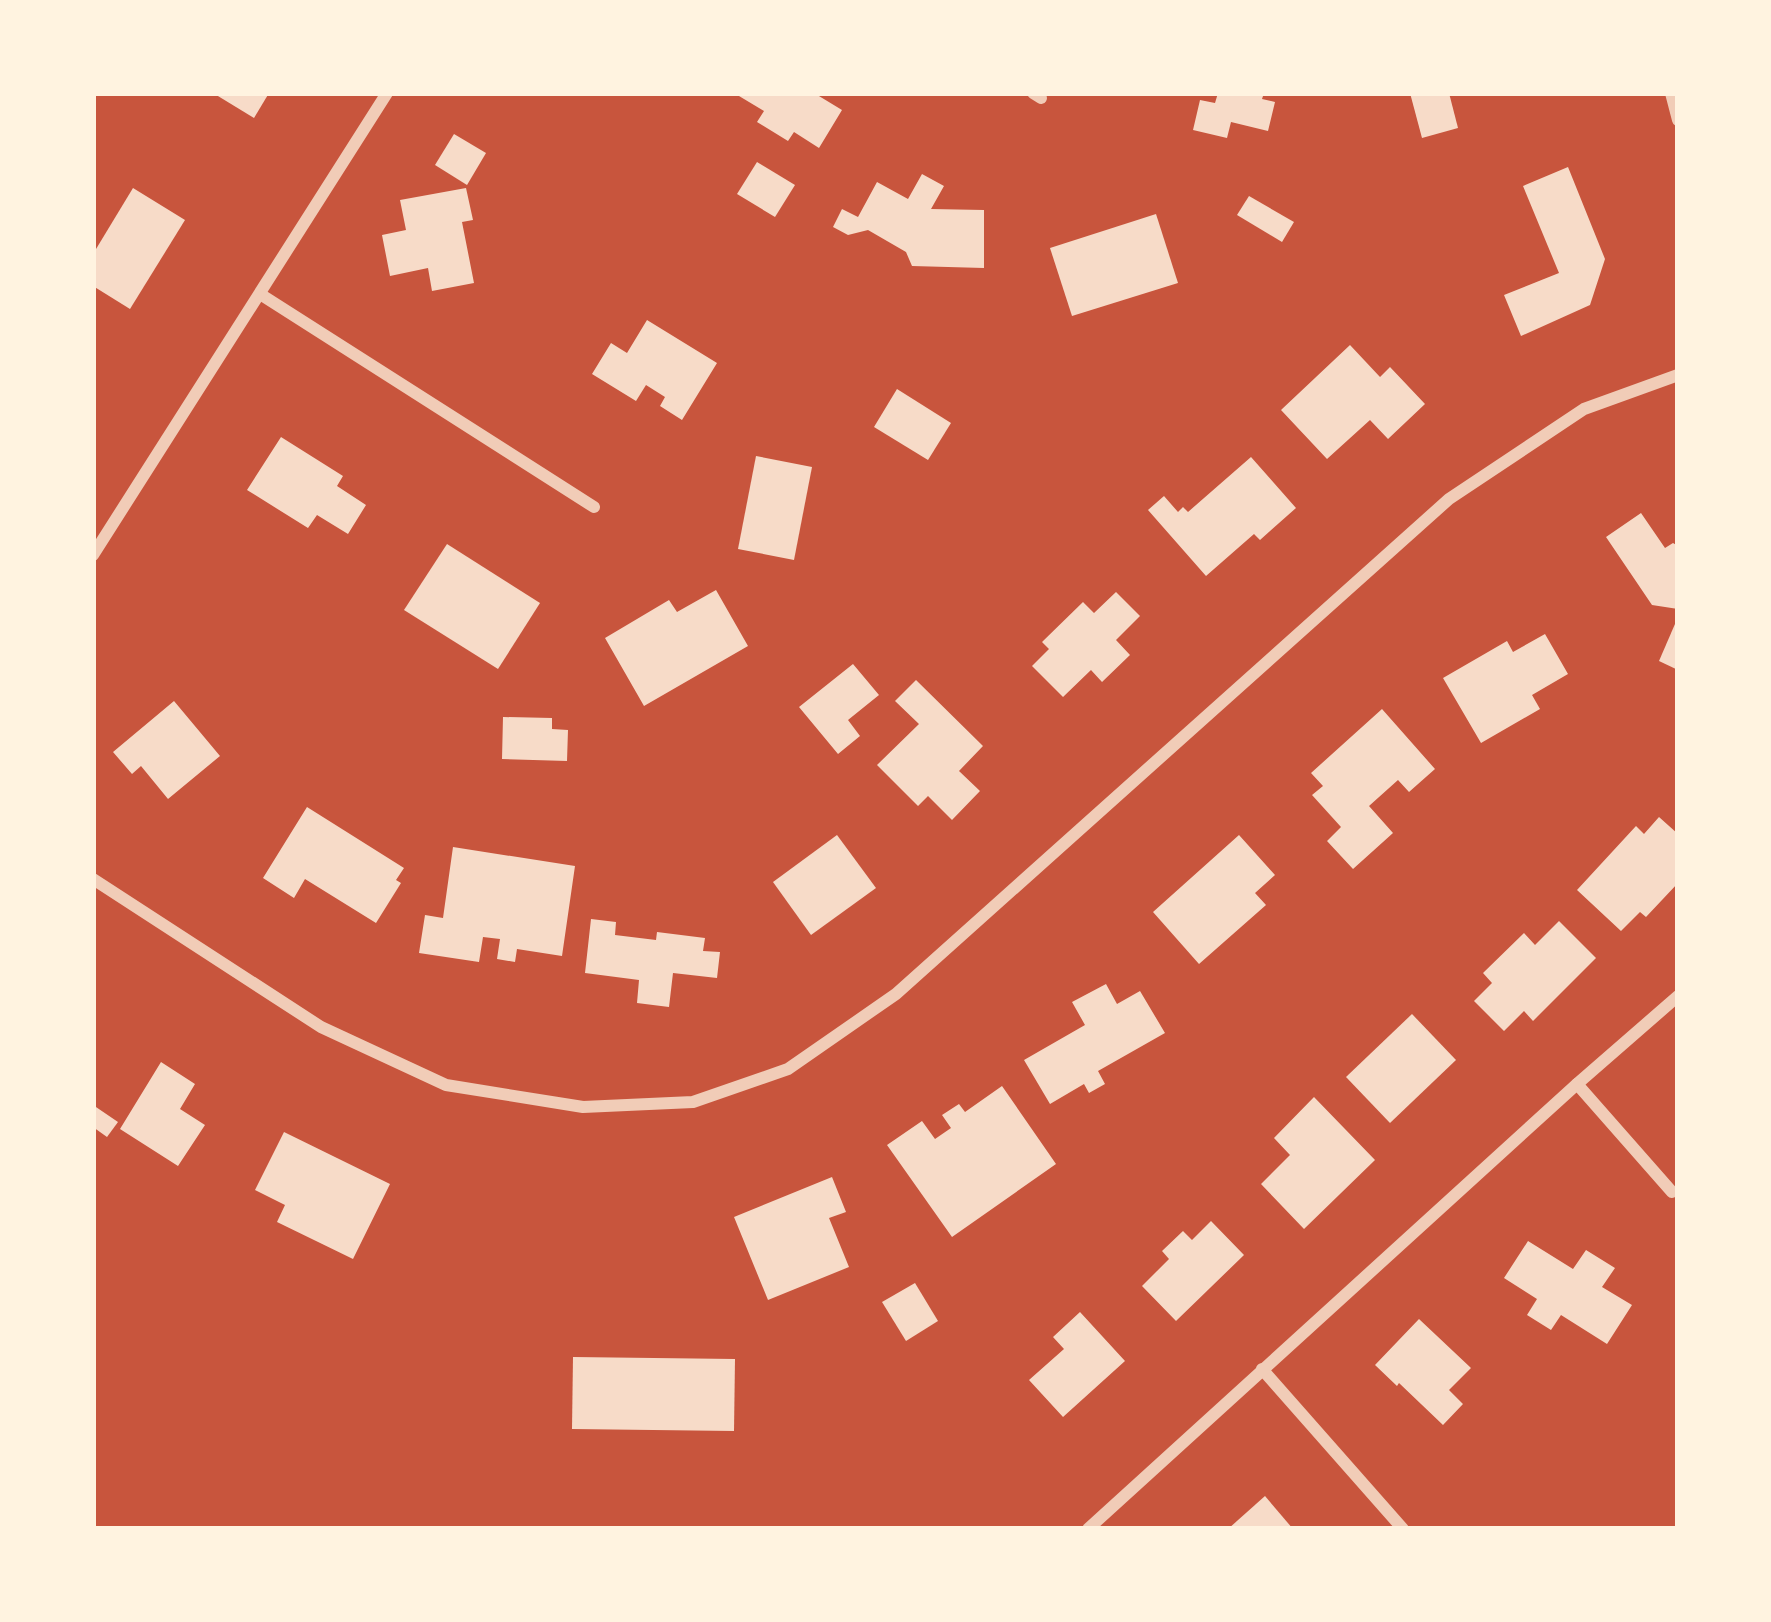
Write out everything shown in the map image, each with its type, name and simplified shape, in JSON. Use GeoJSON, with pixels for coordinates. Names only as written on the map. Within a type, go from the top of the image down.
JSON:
{"type":"FeatureCollection","features":[{"type":"Feature","properties":{"kind":"street"},"geometry":{"type":"LineString","coordinates":[[93,555],[387,93]]}},
{"type":"Feature","properties":{"kind":"street"},"geometry":{"type":"LineString","coordinates":[[1671,93],[1678,120]]}},
{"type":"Feature","properties":{"kind":"street"},"geometry":{"type":"LineString","coordinates":[[260,294],[595,507]]}},
{"type":"Feature","properties":{"kind":"street"},"geometry":{"type":"LineString","coordinates":[[93,879],[321,1027],[446,1085],[583,1107],[693,1102],[788,1069],[896,994],[1449,499],[1584,409],[1678,375]]}},
{"type":"Feature","properties":{"kind":"street"},"geometry":{"type":"LineString","coordinates":[[1088,1529],[1678,997]]}},
{"type":"Feature","properties":{"kind":"street"},"geometry":{"type":"LineString","coordinates":[[1577,1084],[1672,1192]]}},
{"type":"Feature","properties":{"kind":"street"},"geometry":{"type":"LineString","coordinates":[[1262,1369],[1403,1529]]}},
{"type":"Feature","properties":{"kind":"building"},"geometry":{"type":"Polygon","coordinates":[[[213,93],[269,93],[254,118],[213,93]]]}},
{"type":"Feature","properties":{"kind":"building"},"geometry":{"type":"Polygon","coordinates":[[[734,93],[814,93],[842,110],[819,148],[794,132],[788,141],[757,122],[764,111],[734,93]]]}},
{"type":"Feature","properties":{"kind":"building"},"geometry":{"type":"Polygon","coordinates":[[[1218,93],[1264,93],[1262,99],[1275,102],[1268,131],[1231,122],[1227,138],[1193,130],[1200,100],[1215,103],[1218,93]]]}},
{"type":"Feature","properties":{"kind":"building"},"geometry":{"type":"Polygon","coordinates":[[[1410,93],[1449,93],[1458,128],[1422,138],[1410,93]]]}},
{"type":"Feature","properties":{"kind":"building"},"geometry":{"type":"Polygon","coordinates":[[[454,134],[486,153],[467,185],[435,165],[454,134]]]}},
{"type":"Feature","properties":{"kind":"building"},"geometry":{"type":"Polygon","coordinates":[[[757,162],[795,185],[775,217],[737,194],[757,162]]]}},
{"type":"Feature","properties":{"kind":"building"},"geometry":{"type":"Polygon","coordinates":[[[1568,167],[1605,259],[1590,305],[1521,336],[1504,295],[1559,273],[1523,186],[1568,167]]]}},
{"type":"Feature","properties":{"kind":"building"},"geometry":{"type":"Polygon","coordinates":[[[922,174],[944,186],[931,209],[984,210],[984,268],[912,266],[906,252],[868,230],[848,235],[833,227],[842,209],[858,217],[877,182],[908,199],[922,174]]]}},
{"type":"Feature","properties":{"kind":"building"},"geometry":{"type":"Polygon","coordinates":[[[133,188],[185,220],[130,309],[93,286],[93,254],[133,188]]]}},
{"type":"Feature","properties":{"kind":"building"},"geometry":{"type":"Polygon","coordinates":[[[466,188],[473,220],[462,222],[474,283],[432,291],[428,268],[390,276],[382,235],[406,230],[400,200],[466,188]]]}},
{"type":"Feature","properties":{"kind":"building"},"geometry":{"type":"Polygon","coordinates":[[[1249,196],[1294,222],[1282,242],[1237,215],[1249,196]]]}},
{"type":"Feature","properties":{"kind":"building"},"geometry":{"type":"Polygon","coordinates":[[[1156,214],[1178,283],[1072,316],[1050,248],[1156,214]]]}},
{"type":"Feature","properties":{"kind":"building"},"geometry":{"type":"Polygon","coordinates":[[[647,320],[717,363],[682,420],[660,406],[665,397],[646,385],[636,401],[592,374],[611,343],[627,353],[647,320]]]}},
{"type":"Feature","properties":{"kind":"building"},"geometry":{"type":"Polygon","coordinates":[[[1350,345],[1380,377],[1390,367],[1425,404],[1388,439],[1370,420],[1327,459],[1281,410],[1350,345]]]}},
{"type":"Feature","properties":{"kind":"building"},"geometry":{"type":"Polygon","coordinates":[[[897,389],[951,423],[928,460],[874,427],[897,389]]]}},
{"type":"Feature","properties":{"kind":"building"},"geometry":{"type":"Polygon","coordinates":[[[281,437],[343,476],[337,486],[366,505],[348,534],[317,515],[308,528],[247,490],[281,437]]]}},
{"type":"Feature","properties":{"kind":"building"},"geometry":{"type":"Polygon","coordinates":[[[756,456],[812,467],[794,560],[738,549],[756,456]]]}},
{"type":"Feature","properties":{"kind":"building"},"geometry":{"type":"Polygon","coordinates":[[[1251,457],[1296,508],[1260,540],[1254,534],[1206,576],[1148,510],[1164,496],[1178,512],[1183,507],[1188,512],[1251,457]]]}},
{"type":"Feature","properties":{"kind":"building"},"geometry":{"type":"Polygon","coordinates":[[[1641,513],[1665,548],[1673,543],[1678,546],[1678,609],[1652,605],[1606,537],[1641,513]]]}},
{"type":"Feature","properties":{"kind":"building"},"geometry":{"type":"Polygon","coordinates":[[[447,544],[540,603],[498,669],[404,610],[447,544]]]}},
{"type":"Feature","properties":{"kind":"building"},"geometry":{"type":"Polygon","coordinates":[[[716,590],[748,646],[644,706],[605,638],[669,600],[677,612],[716,590]]]}},
{"type":"Feature","properties":{"kind":"building"},"geometry":{"type":"Polygon","coordinates":[[[1116,592],[1140,616],[1116,640],[1130,655],[1102,682],[1091,670],[1063,697],[1032,666],[1049,649],[1042,642],[1083,602],[1094,613],[1116,592]]]}},
{"type":"Feature","properties":{"kind":"building"},"geometry":{"type":"Polygon","coordinates":[[[1678,617],[1678,670],[1659,661],[1678,617]]]}},
{"type":"Feature","properties":{"kind":"building"},"geometry":{"type":"Polygon","coordinates":[[[1545,634],[1568,674],[1532,695],[1540,709],[1481,743],[1443,678],[1507,641],[1513,652],[1545,634]]]}},
{"type":"Feature","properties":{"kind":"building"},"geometry":{"type":"Polygon","coordinates":[[[853,664],[879,695],[848,720],[860,736],[838,754],[799,707],[853,664]]]}},
{"type":"Feature","properties":{"kind":"building"},"geometry":{"type":"Polygon","coordinates":[[[916,680],[983,746],[959,771],[980,791],[952,820],[928,796],[918,806],[877,765],[919,724],[895,701],[916,680]]]}},
{"type":"Feature","properties":{"kind":"building"},"geometry":{"type":"Polygon","coordinates":[[[174,701],[220,756],[168,799],[141,766],[132,774],[113,752],[174,701]]]}},
{"type":"Feature","properties":{"kind":"building"},"geometry":{"type":"Polygon","coordinates":[[[1382,709],[1435,769],[1409,792],[1398,780],[1369,806],[1393,833],[1353,869],[1327,841],[1341,827],[1312,795],[1323,786],[1311,773],[1382,709]]]}},
{"type":"Feature","properties":{"kind":"building"},"geometry":{"type":"Polygon","coordinates":[[[503,717],[552,718],[552,729],[568,730],[567,761],[502,759],[503,717]]]}},
{"type":"Feature","properties":{"kind":"building"},"geometry":{"type":"Polygon","coordinates":[[[307,807],[404,868],[396,880],[401,883],[376,923],[305,879],[294,898],[263,878],[307,807]]]}},
{"type":"Feature","properties":{"kind":"building"},"geometry":{"type":"Polygon","coordinates":[[[1659,817],[1678,834],[1678,883],[1646,917],[1640,912],[1621,931],[1577,890],[1636,826],[1644,834],[1659,817]]]}},
{"type":"Feature","properties":{"kind":"building"},"geometry":{"type":"Polygon","coordinates":[[[837,835],[876,888],[811,935],[773,882],[837,835]]]}},
{"type":"Feature","properties":{"kind":"building"},"geometry":{"type":"Polygon","coordinates":[[[1239,835],[1275,875],[1255,893],[1266,905],[1199,964],[1153,912],[1239,835]]]}},
{"type":"Feature","properties":{"kind":"building"},"geometry":{"type":"Polygon","coordinates":[[[453,847],[575,866],[562,956],[517,949],[515,962],[497,959],[500,939],[483,937],[479,962],[419,953],[425,915],[443,918],[453,847]]]}},
{"type":"Feature","properties":{"kind":"building"},"geometry":{"type":"Polygon","coordinates":[[[591,919],[616,922],[615,935],[656,940],[657,932],[705,938],[703,951],[720,952],[717,978],[673,973],[669,1007],[637,1003],[639,980],[585,973],[591,919]]]}},
{"type":"Feature","properties":{"kind":"building"},"geometry":{"type":"Polygon","coordinates":[[[1559,921],[1596,958],[1533,1021],[1524,1011],[1504,1031],[1474,1001],[1492,983],[1483,973],[1524,933],[1535,945],[1559,921]]]}},
{"type":"Feature","properties":{"kind":"building"},"geometry":{"type":"Polygon","coordinates":[[[1106,984],[1117,1004],[1140,991],[1165,1033],[1098,1071],[1105,1084],[1089,1093],[1084,1084],[1050,1104],[1024,1060],[1085,1025],[1072,1002],[1106,984]]]}},
{"type":"Feature","properties":{"kind":"building"},"geometry":{"type":"Polygon","coordinates":[[[1412,1014],[1456,1060],[1390,1123],[1346,1077],[1412,1014]]]}},
{"type":"Feature","properties":{"kind":"building"},"geometry":{"type":"Polygon","coordinates":[[[161,1062],[195,1084],[180,1109],[205,1125],[178,1166],[120,1129],[161,1062]]]}},
{"type":"Feature","properties":{"kind":"building"},"geometry":{"type":"Polygon","coordinates":[[[1002,1086],[1056,1164],[952,1237],[887,1145],[922,1121],[935,1139],[951,1128],[942,1115],[959,1104],[965,1112],[1002,1086]]]}},
{"type":"Feature","properties":{"kind":"building"},"geometry":{"type":"Polygon","coordinates":[[[1314,1097],[1375,1160],[1304,1229],[1261,1184],[1290,1155],[1274,1138],[1314,1097]]]}},
{"type":"Feature","properties":{"kind":"building"},"geometry":{"type":"Polygon","coordinates":[[[93,1105],[118,1122],[107,1137],[93,1127],[93,1105]]]}},
{"type":"Feature","properties":{"kind":"building"},"geometry":{"type":"Polygon","coordinates":[[[284,1132],[390,1184],[353,1259],[277,1222],[285,1205],[255,1190],[284,1132]]]}},
{"type":"Feature","properties":{"kind":"building"},"geometry":{"type":"Polygon","coordinates":[[[832,1177],[846,1212],[829,1218],[849,1267],[768,1300],[734,1217],[832,1177]]]}},
{"type":"Feature","properties":{"kind":"building"},"geometry":{"type":"Polygon","coordinates":[[[1211,1221],[1244,1255],[1176,1321],[1142,1286],[1169,1259],[1162,1251],[1183,1231],[1192,1240],[1211,1221]]]}},
{"type":"Feature","properties":{"kind":"building"},"geometry":{"type":"Polygon","coordinates":[[[1528,1241],[1573,1269],[1586,1250],[1615,1268],[1602,1287],[1632,1305],[1607,1344],[1561,1315],[1551,1330],[1527,1315],[1537,1299],[1504,1278],[1528,1241]]]}},
{"type":"Feature","properties":{"kind":"building"},"geometry":{"type":"Polygon","coordinates":[[[915,1283],[938,1321],[906,1341],[882,1302],[915,1283]]]}},
{"type":"Feature","properties":{"kind":"building"},"geometry":{"type":"Polygon","coordinates":[[[1080,1312],[1125,1361],[1063,1417],[1029,1380],[1064,1349],[1053,1337],[1080,1312]]]}},
{"type":"Feature","properties":{"kind":"building"},"geometry":{"type":"Polygon","coordinates":[[[1419,1319],[1471,1368],[1449,1390],[1463,1404],[1443,1425],[1375,1365],[1419,1319]]]}},
{"type":"Feature","properties":{"kind":"building"},"geometry":{"type":"Polygon","coordinates":[[[573,1357],[735,1359],[734,1431],[572,1429],[573,1357]]]}},
{"type":"Feature","properties":{"kind":"building"},"geometry":{"type":"Polygon","coordinates":[[[1265,1496],[1293,1529],[1228,1529],[1265,1496]]]}}]}
